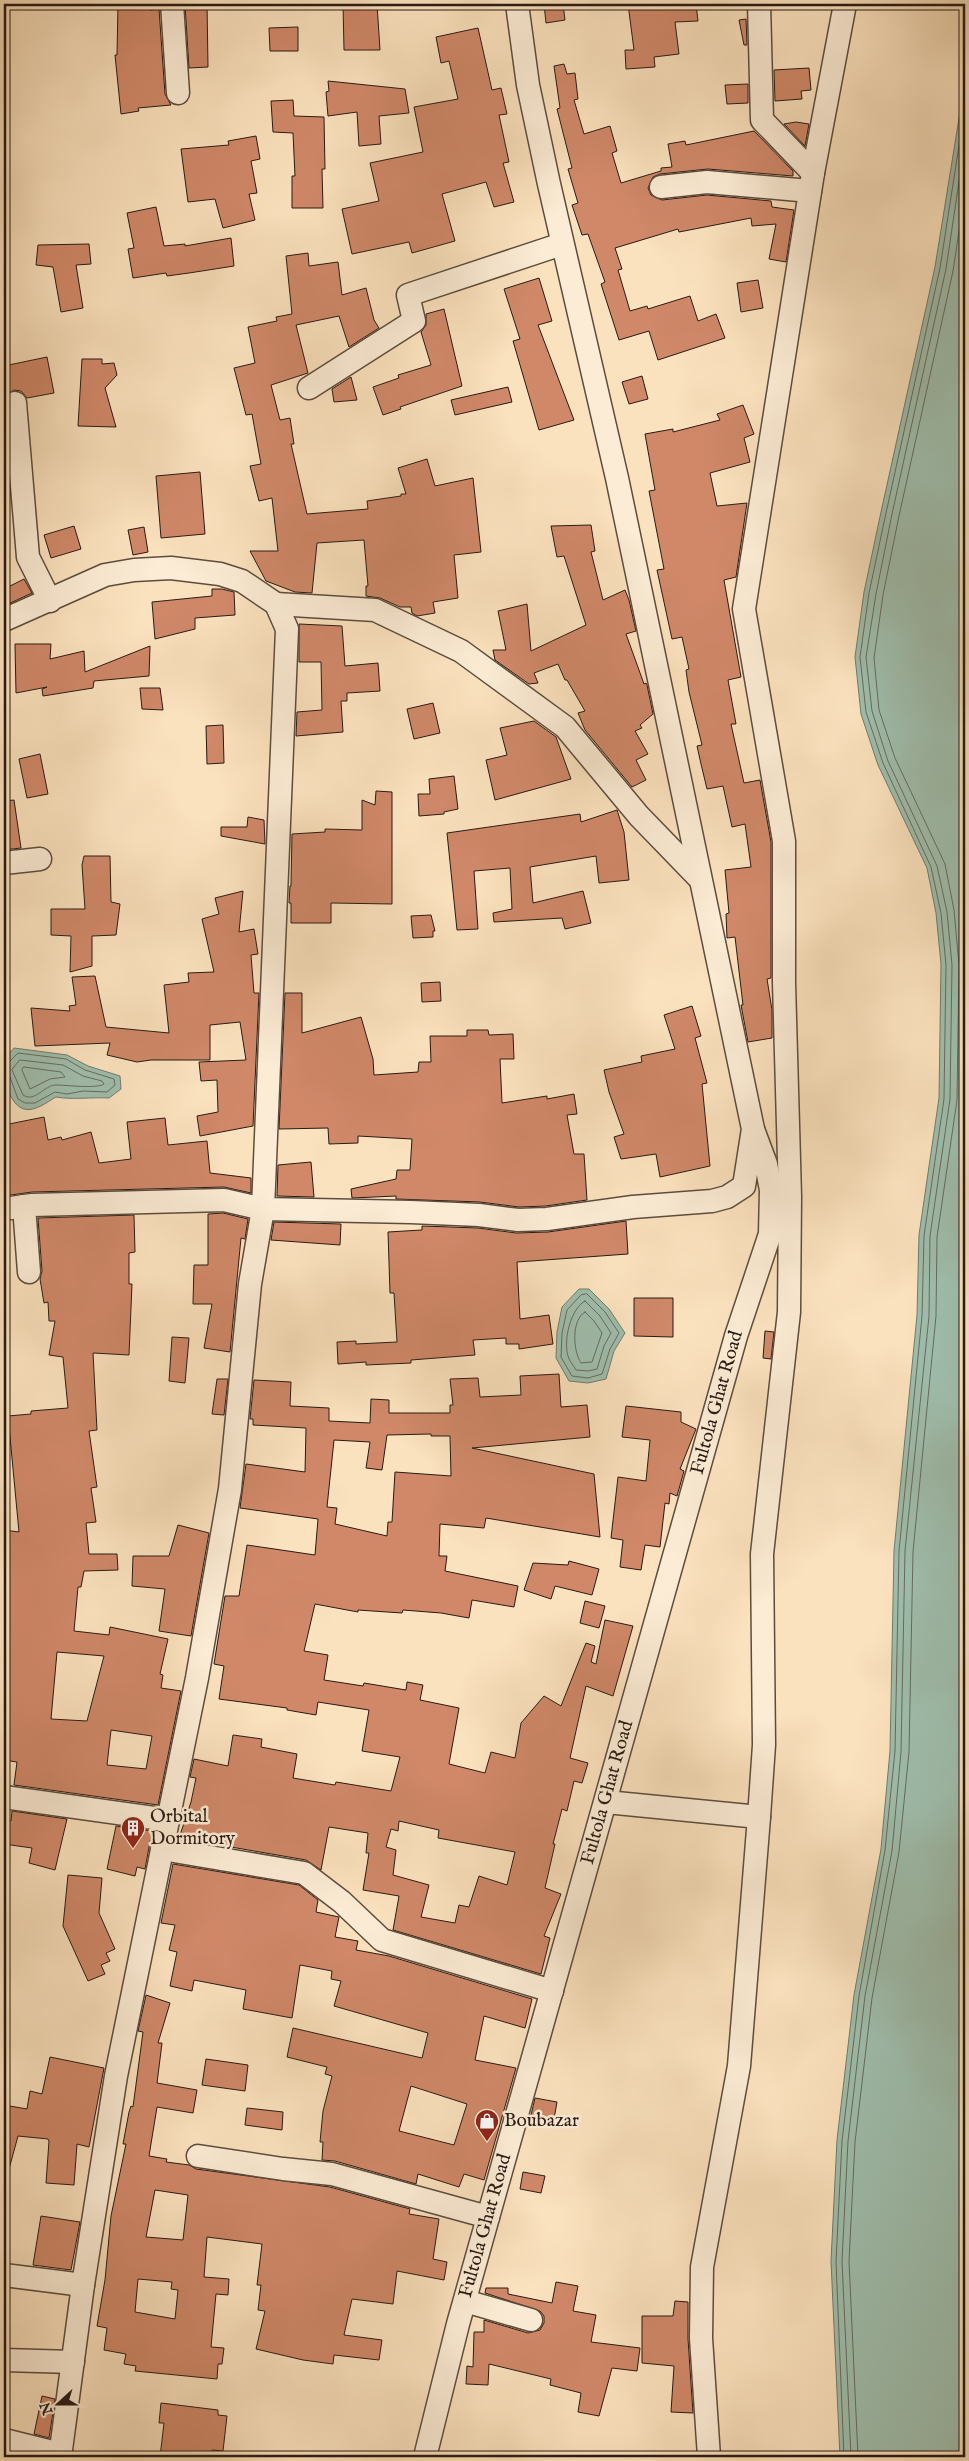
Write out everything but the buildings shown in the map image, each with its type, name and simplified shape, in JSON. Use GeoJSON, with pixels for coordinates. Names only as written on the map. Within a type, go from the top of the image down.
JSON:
{"type":"FeatureCollection","features":[{"type":"Feature","properties":{"kind":"street"},"geometry":{"type":"LineString","coordinates":[[172,4],[178,93]]}},
{"type":"Feature","properties":{"kind":"street"},"geometry":{"type":"LineString","coordinates":[[29,1272],[14,1208],[224,1200],[263,1209],[411,1212],[524,1220],[547,1219],[633,1207],[712,1201],[727,1197],[744,1186],[753,1129],[617,478],[562,244],[528,85],[517,4]]}},
{"type":"Feature","properties":{"kind":"street"},"geometry":{"type":"LineString","coordinates":[[759,4],[762,120],[812,182]]}},
{"type":"Feature","properties":{"kind":"street"},"geometry":{"type":"LineString","coordinates":[[709,2457],[701,2338],[702,2267],[739,2066],[764,1745],[762,1554],[789,1312],[790,1196],[784,982],[784,841],[744,609],[812,182],[845,4]]}},
{"type":"Feature","properties":{"kind":"street"},"geometry":{"type":"LineString","coordinates":[[661,187],[707,182],[812,182]]}},
{"type":"Feature","properties":{"kind":"street"},"geometry":{"type":"LineString","coordinates":[[309,388],[414,321],[408,295],[562,244]]}},
{"type":"Feature","properties":{"kind":"street"},"geometry":{"type":"LineString","coordinates":[[16,403],[28,557],[50,601]]}},
{"type":"Feature","properties":{"kind":"street"},"geometry":{"type":"LineString","coordinates":[[4,620],[105,575],[134,570],[171,568],[220,574],[242,581],[276,604],[375,610],[461,651],[565,727],[639,816],[700,879]]}},
{"type":"Feature","properties":{"kind":"street"},"geometry":{"type":"LineString","coordinates":[[4,2440],[60,2456],[83,2285],[116,2076],[197,1678],[230,1489],[250,1284],[263,1209],[287,629],[276,604]]}},
{"type":"Feature","properties":{"kind":"street"},"geometry":{"type":"LineString","coordinates":[[4,863],[40,859]]}},
{"type":"Feature","properties":{"kind":"street","name":"Fultola Ghat Road"},"geometry":{"type":"LineString","coordinates":[[424,2457],[488,2217],[736,1336],[770,1234],[771,1190],[766,1164],[753,1129]]}},
{"type":"Feature","properties":{"kind":"street"},"geometry":{"type":"LineString","coordinates":[[4,1797],[168,1820]]}},
{"type":"Feature","properties":{"kind":"street"},"geometry":{"type":"LineString","coordinates":[[606,1802],[759,1817]]}},
{"type":"Feature","properties":{"kind":"street"},"geometry":{"type":"LineString","coordinates":[[162,1849],[304,1873],[342,1902],[382,1940],[552,1992]]}},
{"type":"Feature","properties":{"kind":"street"},"geometry":{"type":"LineString","coordinates":[[198,2156],[283,2169],[332,2174],[488,2217]]}},
{"type":"Feature","properties":{"kind":"street"},"geometry":{"type":"LineString","coordinates":[[4,2274],[83,2285]]}},
{"type":"Feature","properties":{"kind":"street"},"geometry":{"type":"LineString","coordinates":[[465,2301],[531,2320]]}},
{"type":"Feature","properties":{"kind":"street"},"geometry":{"type":"LineString","coordinates":[[4,2360],[72,2362]]}},
{"type":"Feature","properties":{"kind":"water"},"geometry":{"type":"Polygon","coordinates":[[[965,81],[965,2457],[840,2457],[831,2261],[837,2140],[854,1995],[881,1849],[890,1751],[894,1551],[917,1315],[919,1235],[939,1098],[941,964],[936,913],[927,868],[878,765],[861,714],[855,657],[864,592],[935,267],[965,81]]]}},
{"type":"Feature","properties":{"kind":"water"},"geometry":{"type":"Polygon","coordinates":[[[14,1048],[67,1055],[88,1066],[120,1076],[121,1089],[109,1098],[56,1097],[37,1108],[24,1109],[14,1102],[5,1081],[5,1061],[14,1048]]]}},
{"type":"Feature","properties":{"kind":"water"},"geometry":{"type":"Polygon","coordinates":[[[579,1289],[589,1289],[609,1309],[625,1333],[614,1351],[606,1379],[588,1383],[569,1381],[556,1358],[557,1332],[562,1307],[579,1289]]]}},
{"type":"Feature","properties":{"kind":"place","name":"Orbital Dormitory"},"geometry":{"type":"Point","coordinates":[133,1849]}},
{"type":"Feature","properties":{"kind":"place","name":"Boubazar"},"geometry":{"type":"Point","coordinates":[487,2142]}}]}
